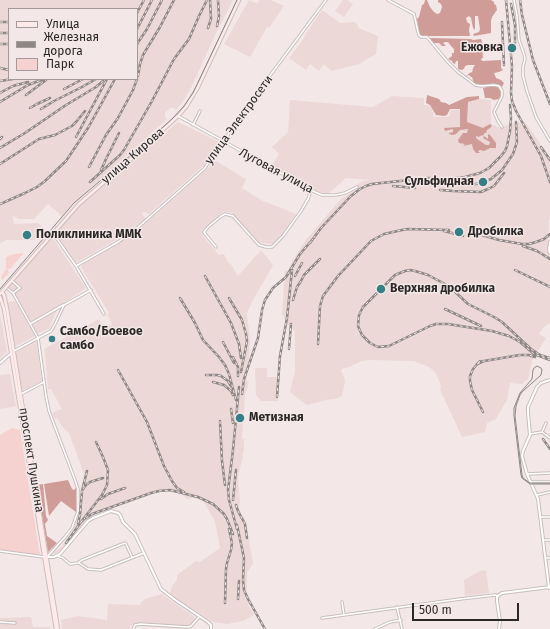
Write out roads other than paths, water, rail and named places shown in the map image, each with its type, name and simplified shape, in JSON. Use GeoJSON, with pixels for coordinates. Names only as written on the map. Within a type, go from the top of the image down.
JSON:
{"type":"FeatureCollection","features":[{"type":"Feature","properties":{"kind":"main road","name":"улица Кирова"},"geometry":{"type":"LineString","coordinates":[[1,294],[79,204],[133,158],[178,116],[190,102],[239,0]]}},
{"type":"Feature","properties":{"kind":"main road","name":"проспект Пушкина"},"geometry":{"type":"LineString","coordinates":[[1,294],[4,295],[7,309],[21,394],[24,429]]}},
{"type":"Feature","properties":{"kind":"main road","name":"проспект Пушкина"},"geometry":{"type":"LineString","coordinates":[[1,294],[57,629]]}},
{"type":"Feature","properties":{"kind":"street","name":"улица Электросети"},"geometry":{"type":"LineString","coordinates":[[76,266],[118,242],[135,230],[204,168],[326,0]]}},
{"type":"Feature","properties":{"kind":"street"},"geometry":{"type":"LineString","coordinates":[[388,0],[414,14],[419,35],[421,37],[427,37],[436,49],[468,80],[481,86],[499,86],[502,91],[502,96],[494,112],[502,127]]}},
{"type":"Feature","properties":{"kind":"street"},"geometry":{"type":"LineString","coordinates":[[514,0],[519,40],[525,59],[523,76],[536,118],[550,141]]}},
{"type":"Feature","properties":{"kind":"street"},"geometry":{"type":"LineString","coordinates":[[193,125],[200,111]]}},
{"type":"Feature","properties":{"kind":"street","name":"Луговая улица"},"geometry":{"type":"LineString","coordinates":[[178,116],[222,142],[322,195],[336,195],[345,193],[357,187]]}},
{"type":"Feature","properties":{"kind":"street"},"geometry":{"type":"LineString","coordinates":[[216,247],[204,232],[225,214],[233,216],[259,245],[272,247],[283,236],[301,211],[311,190]]}},
{"type":"Feature","properties":{"kind":"street"},"geometry":{"type":"LineString","coordinates":[[53,233],[76,266],[104,314]]}},
{"type":"Feature","properties":{"kind":"street"},"geometry":{"type":"LineString","coordinates":[[550,241],[550,253]]}},
{"type":"Feature","properties":{"kind":"street"},"geometry":{"type":"LineString","coordinates":[[12,280],[20,288],[12,293]]}},
{"type":"Feature","properties":{"kind":"street"},"geometry":{"type":"LineString","coordinates":[[8,289],[12,293],[38,338],[49,411],[78,485],[78,511],[72,528],[70,532],[45,557]]}},
{"type":"Feature","properties":{"kind":"street"},"geometry":{"type":"LineString","coordinates":[[30,324],[91,290]]}},
{"type":"Feature","properties":{"kind":"street"},"geometry":{"type":"LineString","coordinates":[[13,351],[51,331],[64,305]]}},
{"type":"Feature","properties":{"kind":"street"},"geometry":{"type":"LineString","coordinates":[[0,363],[11,354]]}},
{"type":"Feature","properties":{"kind":"street"},"geometry":{"type":"LineString","coordinates":[[322,618],[467,598],[498,596],[502,593],[549,587],[537,495],[530,482],[522,456],[530,434],[528,407],[541,383],[550,380]]}},
{"type":"Feature","properties":{"kind":"street"},"geometry":{"type":"LineString","coordinates":[[21,394],[44,382]]}},
{"type":"Feature","properties":{"kind":"street"},"geometry":{"type":"LineString","coordinates":[[542,432],[546,423]]}},
{"type":"Feature","properties":{"kind":"street"},"geometry":{"type":"LineString","coordinates":[[530,434],[542,432],[550,438]]}},
{"type":"Feature","properties":{"kind":"street"},"geometry":{"type":"LineString","coordinates":[[527,474],[550,474]]}},
{"type":"Feature","properties":{"kind":"street"},"geometry":{"type":"LineString","coordinates":[[530,482],[550,482]]}},
{"type":"Feature","properties":{"kind":"street"},"geometry":{"type":"LineString","coordinates":[[537,495],[550,492]]}},
{"type":"Feature","properties":{"kind":"street"},"geometry":{"type":"LineString","coordinates":[[57,556],[88,521],[111,512],[118,513],[135,534],[161,588],[174,599],[210,623],[211,629]]}},
{"type":"Feature","properties":{"kind":"street"},"geometry":{"type":"LineString","coordinates":[[540,517],[550,517]]}},
{"type":"Feature","properties":{"kind":"street"},"geometry":{"type":"LineString","coordinates":[[543,540],[550,540]]}},
{"type":"Feature","properties":{"kind":"street"},"geometry":{"type":"LineString","coordinates":[[0,551],[45,557],[57,556],[61,557],[70,564],[78,563],[125,543],[132,557]]}},
{"type":"Feature","properties":{"kind":"street"},"geometry":{"type":"LineString","coordinates":[[78,563],[88,569],[100,570],[144,553]]}},
{"type":"Feature","properties":{"kind":"street"},"geometry":{"type":"LineString","coordinates":[[545,558],[550,558]]}},
{"type":"Feature","properties":{"kind":"street"},"geometry":{"type":"LineString","coordinates":[[498,596],[497,601],[500,621],[499,629]]}},
{"type":"Feature","properties":{"kind":"street"},"geometry":{"type":"LineString","coordinates":[[342,602],[344,615]]}},
{"type":"Feature","properties":{"kind":"street"},"geometry":{"type":"LineString","coordinates":[[397,607],[402,629]]}},
{"type":"Feature","properties":{"kind":"street"},"geometry":{"type":"LineString","coordinates":[[133,629],[135,625],[140,624],[188,627],[191,626],[199,616]]}},
{"type":"Feature","properties":{"kind":"street"},"geometry":{"type":"LineString","coordinates":[[375,629],[390,622],[400,620]]}},
{"type":"Feature","properties":{"kind":"street"},"geometry":{"type":"LineString","coordinates":[[0,622],[15,623]]}},
{"type":"Feature","properties":{"kind":"tram line"},"geometry":{"type":"LineString","coordinates":[[0,289],[74,203],[152,137],[184,106],[193,93],[237,0]]}},
{"type":"Feature","properties":{"kind":"tram line"},"geometry":{"type":"LineString","coordinates":[[550,483],[530,483],[523,478],[515,416],[516,406],[520,395],[541,375],[542,370],[537,366],[533,370],[532,379],[520,393],[514,408],[514,416],[522,478],[530,484],[550,484]]}},
{"type":"Feature","properties":{"kind":"railway"},"geometry":{"type":"LineString","coordinates":[[138,11],[144,0]]}},
{"type":"Feature","properties":{"kind":"railway"},"geometry":{"type":"LineString","coordinates":[[138,27],[152,0]]}},
{"type":"Feature","properties":{"kind":"railway"},"geometry":{"type":"LineString","coordinates":[[138,42],[162,0]]}},
{"type":"Feature","properties":{"kind":"railway"},"geometry":{"type":"LineString","coordinates":[[138,76],[143,55],[174,0]]}},
{"type":"Feature","properties":{"kind":"railway"},"geometry":{"type":"LineString","coordinates":[[90,182],[124,150],[174,59],[189,39],[207,0]]}},
{"type":"Feature","properties":{"kind":"railway"},"geometry":{"type":"LineString","coordinates":[[208,28],[211,19],[210,0]]}},
{"type":"Feature","properties":{"kind":"railway"},"geometry":{"type":"LineString","coordinates":[[217,26],[219,16],[218,0]]}},
{"type":"Feature","properties":{"kind":"railway"},"geometry":{"type":"LineString","coordinates":[[506,0],[512,66],[512,101],[541,156],[550,182]]}},
{"type":"Feature","properties":{"kind":"railway"},"geometry":{"type":"LineString","coordinates":[[520,0],[522,15],[533,60],[550,104]]}},
{"type":"Feature","properties":{"kind":"railway"},"geometry":{"type":"LineString","coordinates":[[511,4],[515,25],[515,43]]}},
{"type":"Feature","properties":{"kind":"railway"},"geometry":{"type":"LineString","coordinates":[[0,22],[8,22]]}},
{"type":"Feature","properties":{"kind":"railway"},"geometry":{"type":"LineString","coordinates":[[502,22],[504,65]]}},
{"type":"Feature","properties":{"kind":"railway"},"geometry":{"type":"LineString","coordinates":[[0,33],[8,33]]}},
{"type":"Feature","properties":{"kind":"railway"},"geometry":{"type":"LineString","coordinates":[[0,44],[8,44]]}},
{"type":"Feature","properties":{"kind":"railway"},"geometry":{"type":"LineString","coordinates":[[0,68],[8,70]]}},
{"type":"Feature","properties":{"kind":"railway"},"geometry":{"type":"LineString","coordinates":[[0,81],[8,80]]}},
{"type":"Feature","properties":{"kind":"railway"},"geometry":{"type":"LineString","coordinates":[[0,102],[28,85],[41,80]]}},
{"type":"Feature","properties":{"kind":"railway"},"geometry":{"type":"LineString","coordinates":[[26,95],[46,80]]}},
{"type":"Feature","properties":{"kind":"railway"},"geometry":{"type":"LineString","coordinates":[[64,89],[81,80]]}},
{"type":"Feature","properties":{"kind":"railway"},"geometry":{"type":"LineString","coordinates":[[41,109],[94,80]]}},
{"type":"Feature","properties":{"kind":"railway"},"geometry":{"type":"LineString","coordinates":[[76,137],[106,80]]}},
{"type":"Feature","properties":{"kind":"railway"},"geometry":{"type":"LineString","coordinates":[[0,204],[37,187],[66,161],[88,128],[114,80]]}},
{"type":"Feature","properties":{"kind":"railway"},"geometry":{"type":"LineString","coordinates":[[89,167],[106,135],[118,118],[137,80]]}},
{"type":"Feature","properties":{"kind":"railway"},"geometry":{"type":"LineString","coordinates":[[0,148],[96,87],[103,81]]}},
{"type":"Feature","properties":{"kind":"railway"},"geometry":{"type":"LineString","coordinates":[[0,93],[13,86],[28,82]]}},
{"type":"Feature","properties":{"kind":"railway"},"geometry":{"type":"LineString","coordinates":[[30,108],[50,98]]}},
{"type":"Feature","properties":{"kind":"railway"},"geometry":{"type":"LineString","coordinates":[[310,243],[321,228],[351,196],[366,186],[372,184],[428,178],[446,179],[465,177],[480,173],[489,168],[501,156],[507,146],[511,118],[510,105]]}},
{"type":"Feature","properties":{"kind":"railway"},"geometry":{"type":"LineString","coordinates":[[0,164],[39,139],[55,135],[72,126],[85,111]]}},
{"type":"Feature","properties":{"kind":"railway"},"geometry":{"type":"LineString","coordinates":[[415,184],[472,185],[491,179],[502,170],[513,154],[517,142],[516,122]]}},
{"type":"Feature","properties":{"kind":"railway"},"geometry":{"type":"LineString","coordinates":[[101,170],[119,133]]}},
{"type":"Feature","properties":{"kind":"railway"},"geometry":{"type":"LineString","coordinates":[[541,147],[550,160]]}},
{"type":"Feature","properties":{"kind":"railway"},"geometry":{"type":"LineString","coordinates":[[440,190],[481,192],[494,186],[504,173]]}},
{"type":"Feature","properties":{"kind":"railway"},"geometry":{"type":"LineString","coordinates":[[393,186],[415,188]]}},
{"type":"Feature","properties":{"kind":"railway"},"geometry":{"type":"LineString","coordinates":[[318,344],[320,306],[323,296],[338,276],[371,241],[384,234],[408,229],[449,230]]}},
{"type":"Feature","properties":{"kind":"railway"},"geometry":{"type":"LineString","coordinates":[[444,231],[463,236]]}},
{"type":"Feature","properties":{"kind":"railway"},"geometry":{"type":"LineString","coordinates":[[482,235],[499,240],[529,244],[544,239],[550,234]]}},
{"type":"Feature","properties":{"kind":"railway"},"geometry":{"type":"LineString","coordinates":[[242,394],[244,379],[258,338],[265,300],[273,288],[286,277],[300,254],[313,239]]}},
{"type":"Feature","properties":{"kind":"railway"},"geometry":{"type":"LineString","coordinates":[[523,246],[537,251],[550,259]]}},
{"type":"Feature","properties":{"kind":"railway"},"geometry":{"type":"LineString","coordinates":[[293,300],[297,287],[304,275],[320,259]]}},
{"type":"Feature","properties":{"kind":"railway"},"geometry":{"type":"LineString","coordinates":[[295,276],[302,263]]}},
{"type":"Feature","properties":{"kind":"railway"},"geometry":{"type":"LineString","coordinates":[[277,397],[280,356],[287,318],[292,270]]}},
{"type":"Feature","properties":{"kind":"railway"},"geometry":{"type":"LineString","coordinates":[[550,358],[540,355],[531,349],[502,322],[468,304],[450,287],[428,275],[415,271],[410,270],[395,275],[363,307],[359,315],[358,326],[362,335],[370,343],[378,347],[389,346],[436,324],[448,324],[492,331],[509,336],[520,342],[534,354],[550,360]]}},
{"type":"Feature","properties":{"kind":"railway"},"geometry":{"type":"LineString","coordinates":[[515,270],[550,287]]}},
{"type":"Feature","properties":{"kind":"railway"},"geometry":{"type":"LineString","coordinates":[[205,276],[231,323],[239,344],[241,358]]}},
{"type":"Feature","properties":{"kind":"railway"},"geometry":{"type":"LineString","coordinates":[[180,298],[203,340],[225,365],[236,400]]}},
{"type":"Feature","properties":{"kind":"railway"},"geometry":{"type":"LineString","coordinates":[[229,298],[242,320],[246,334],[247,341],[241,372]]}},
{"type":"Feature","properties":{"kind":"railway"},"geometry":{"type":"LineString","coordinates":[[445,309],[481,326]]}},
{"type":"Feature","properties":{"kind":"railway"},"geometry":{"type":"LineString","coordinates":[[289,349],[291,324]]}},
{"type":"Feature","properties":{"kind":"railway"},"geometry":{"type":"LineString","coordinates":[[223,342],[234,363]]}},
{"type":"Feature","properties":{"kind":"railway"},"geometry":{"type":"LineString","coordinates":[[477,364],[484,361],[520,355],[535,357]]}},
{"type":"Feature","properties":{"kind":"railway"},"geometry":{"type":"LineString","coordinates":[[233,357],[238,367],[238,376]]}},
{"type":"Feature","properties":{"kind":"railway"},"geometry":{"type":"LineString","coordinates":[[480,361],[473,369],[470,376],[470,381],[472,390],[483,412]]}},
{"type":"Feature","properties":{"kind":"railway"},"geometry":{"type":"LineString","coordinates":[[118,370],[147,422],[164,466],[172,481],[177,488],[184,492]]}},
{"type":"Feature","properties":{"kind":"railway"},"geometry":{"type":"LineString","coordinates":[[206,375],[221,376],[228,381],[231,386]]}},
{"type":"Feature","properties":{"kind":"railway"},"geometry":{"type":"LineString","coordinates":[[213,382],[224,385],[233,395]]}},
{"type":"Feature","properties":{"kind":"railway"},"geometry":{"type":"LineString","coordinates":[[237,529],[229,500],[228,490],[239,387]]}},
{"type":"Feature","properties":{"kind":"railway"},"geometry":{"type":"LineString","coordinates":[[231,409],[233,423]]}},
{"type":"Feature","properties":{"kind":"railway"},"geometry":{"type":"LineString","coordinates":[[220,421],[225,485]]}},
{"type":"Feature","properties":{"kind":"railway"},"geometry":{"type":"LineString","coordinates":[[543,439],[550,449]]}},
{"type":"Feature","properties":{"kind":"railway"},"geometry":{"type":"LineString","coordinates":[[81,522],[102,495],[107,485],[108,470],[96,442]]}},
{"type":"Feature","properties":{"kind":"railway"},"geometry":{"type":"LineString","coordinates":[[233,500],[236,470]]}},
{"type":"Feature","properties":{"kind":"railway"},"geometry":{"type":"LineString","coordinates":[[78,523],[82,491],[87,471]]}},
{"type":"Feature","properties":{"kind":"railway"},"geometry":{"type":"LineString","coordinates":[[83,489],[90,482],[103,478]]}},
{"type":"Feature","properties":{"kind":"railway"},"geometry":{"type":"LineString","coordinates":[[101,499],[108,494],[125,488]]}},
{"type":"Feature","properties":{"kind":"railway"},"geometry":{"type":"LineString","coordinates":[[86,518],[92,514],[151,493],[170,490],[198,497],[213,504],[224,514],[233,534]]}},
{"type":"Feature","properties":{"kind":"railway"},"geometry":{"type":"LineString","coordinates":[[236,505],[245,524],[247,538]]}},
{"type":"Feature","properties":{"kind":"railway"},"geometry":{"type":"LineString","coordinates":[[66,543],[85,518]]}},
{"type":"Feature","properties":{"kind":"railway"},"geometry":{"type":"LineString","coordinates":[[237,525],[244,558],[244,590],[265,629]]}},
{"type":"Feature","properties":{"kind":"railway"},"geometry":{"type":"LineString","coordinates":[[225,603],[226,569],[232,543],[229,529]]}},
{"type":"Feature","properties":{"kind":"railway"},"geometry":{"type":"LineString","coordinates":[[238,599],[239,581]]}},
{"type":"Feature","properties":{"kind":"place","name":"Ежовка"},"geometry":{"type":"Point","coordinates":[512,48]}},
{"type":"Feature","properties":{"kind":"place","name":"Сульфидная"},"geometry":{"type":"Point","coordinates":[483,182]}},
{"type":"Feature","properties":{"kind":"place","name":"Дробилка"},"geometry":{"type":"Point","coordinates":[459,232]}},
{"type":"Feature","properties":{"kind":"place","name":"Поликлиника ММК"},"geometry":{"type":"Point","coordinates":[27,235]}},
{"type":"Feature","properties":{"kind":"place","name":"Верхняя дробилка"},"geometry":{"type":"Point","coordinates":[381,289]}},
{"type":"Feature","properties":{"kind":"place","name":"Самбо/Боевое самбо"},"geometry":{"type":"Point","coordinates":[52,339]}},
{"type":"Feature","properties":{"kind":"place","name":"Метизная"},"geometry":{"type":"Point","coordinates":[240,418]}}]}
